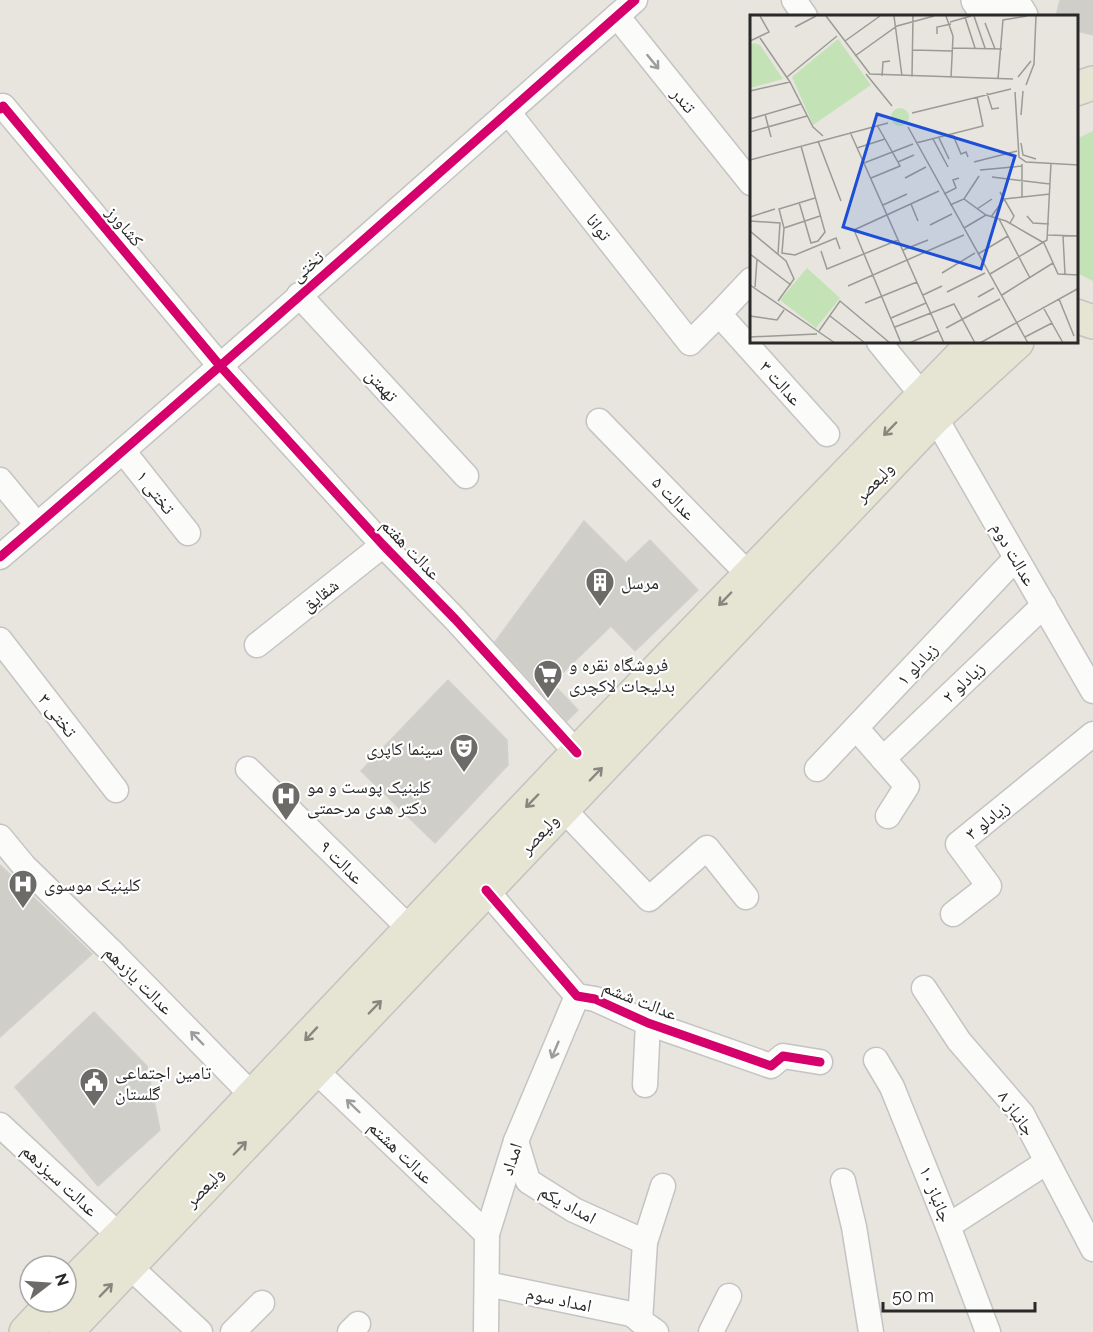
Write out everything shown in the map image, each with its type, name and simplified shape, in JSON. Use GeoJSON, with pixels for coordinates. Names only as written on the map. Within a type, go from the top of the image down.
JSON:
{"type":"FeatureCollection","features":[{"type":"Feature","properties":{"kind":"main road"},"geometry":{"type":"LineString","coordinates":[[978,0],[988,15]]}},
{"type":"Feature","properties":{"kind":"main road"},"geometry":{"type":"LineString","coordinates":[[1011,0],[1020,15]]}},
{"type":"Feature","properties":{"kind":"main road"},"geometry":{"type":"LineString","coordinates":[[1078,316],[1093,321]]}},
{"type":"Feature","properties":{"kind":"main road","name":"ولیعصر"},"geometry":{"type":"LineString","coordinates":[[78,1282],[124,1251],[315,1070],[563,809],[929,406],[974,344]]}},
{"type":"Feature","properties":{"kind":"main road","name":"ولیعصر"},"geometry":{"type":"LineString","coordinates":[[66,1332],[124,1251],[252,1095],[577,753],[749,575],[929,406],[1014,344]]}},
{"type":"Feature","properties":{"kind":"main road"},"geometry":{"type":"LineString","coordinates":[[26,1332],[43,1314]]}},
{"type":"Feature","properties":{"kind":"street","name":"تختی"},"geometry":{"type":"LineString","coordinates":[[0,557],[221,367],[299,295],[635,0]]}},
{"type":"Feature","properties":{"kind":"street"},"geometry":{"type":"LineString","coordinates":[[794,0],[804,15]]}},
{"type":"Feature","properties":{"kind":"street","name":"تندر"},"geometry":{"type":"LineString","coordinates":[[617,16],[750,182]]}},
{"type":"Feature","properties":{"kind":"street","name":"کشاورز"},"geometry":{"type":"LineString","coordinates":[[2,107],[221,367]]}},
{"type":"Feature","properties":{"kind":"street","name":"توانا"},"geometry":{"type":"LineString","coordinates":[[508,112],[690,343],[719,314]]}},
{"type":"Feature","properties":{"kind":"street"},"geometry":{"type":"LineString","coordinates":[[719,314],[750,281]]}},
{"type":"Feature","properties":{"kind":"street","name":"تهمتن"},"geometry":{"type":"LineString","coordinates":[[299,295],[466,476]]}},
{"type":"Feature","properties":{"kind":"street","name":"عدالت ۳"},"geometry":{"type":"LineString","coordinates":[[719,314],[827,434]]}},
{"type":"Feature","properties":{"kind":"street","name":"عدالت دوم"},"geometry":{"type":"LineString","coordinates":[[881,344],[929,406],[1093,691]]}},
{"type":"Feature","properties":{"kind":"street","name":"عدالت هفتم"},"geometry":{"type":"LineString","coordinates":[[221,367],[577,753]]}},
{"type":"Feature","properties":{"kind":"street","name":"عدالت ۵"},"geometry":{"type":"LineString","coordinates":[[599,421],[749,575]]}},
{"type":"Feature","properties":{"kind":"street","name":"۱ تختی"},"geometry":{"type":"LineString","coordinates":[[123,451],[188,533]]}},
{"type":"Feature","properties":{"kind":"street"},"geometry":{"type":"LineString","coordinates":[[0,480],[37,525]]}},
{"type":"Feature","properties":{"kind":"street","name":"شقایق"},"geometry":{"type":"LineString","coordinates":[[257,645],[383,545]]}},
{"type":"Feature","properties":{"kind":"street","name":"زیادلو ۱"},"geometry":{"type":"LineString","coordinates":[[817,769],[1016,558]]}},
{"type":"Feature","properties":{"kind":"street","name":"زیادلو ۲"},"geometry":{"type":"LineString","coordinates":[[883,759],[1044,605]]}},
{"type":"Feature","properties":{"kind":"street","name":"تختی ۳"},"geometry":{"type":"LineString","coordinates":[[0,640],[116,790]]}},
{"type":"Feature","properties":{"kind":"street"},"geometry":{"type":"LineString","coordinates":[[856,728],[907,786],[888,816]]}},
{"type":"Feature","properties":{"kind":"street","name":"زیادلو ۳"},"geometry":{"type":"LineString","coordinates":[[953,914],[989,886],[958,844],[1093,734]]}},
{"type":"Feature","properties":{"kind":"street","name":"عدالت ۹"},"geometry":{"type":"LineString","coordinates":[[248,769],[410,929]]}},
{"type":"Feature","properties":{"kind":"street"},"geometry":{"type":"LineString","coordinates":[[563,809],[649,899],[707,848],[746,897]]}},
{"type":"Feature","properties":{"kind":"street","name":"عدالت یازدهم"},"geometry":{"type":"LineString","coordinates":[[0,837],[24,866],[252,1095]]}},
{"type":"Feature","properties":{"kind":"street","name":"عدالت ششم"},"geometry":{"type":"LineString","coordinates":[[486,890],[577,996],[595,999],[648,1023],[771,1066],[783,1056],[820,1062]]}},
{"type":"Feature","properties":{"kind":"street","name":"جانباز ۸"},"geometry":{"type":"LineString","coordinates":[[924,988],[959,1041],[1022,1114],[1093,1250]]}},
{"type":"Feature","properties":{"kind":"street","name":"امداد"},"geometry":{"type":"LineString","coordinates":[[486,1332],[487,1234],[516,1141],[577,996]]}},
{"type":"Feature","properties":{"kind":"street"},"geometry":{"type":"LineString","coordinates":[[645,1084],[648,1023]]}},
{"type":"Feature","properties":{"kind":"street","name":"۱۰ جانباز"},"geometry":{"type":"LineString","coordinates":[[876,1060],[892,1087],[988,1332]]}},
{"type":"Feature","properties":{"kind":"street","name":"عدالت هشتم"},"geometry":{"type":"LineString","coordinates":[[315,1070],[487,1234]]}},
{"type":"Feature","properties":{"kind":"street","name":"عدالت سیزدهم"},"geometry":{"type":"LineString","coordinates":[[0,1125],[200,1332]]}},
{"type":"Feature","properties":{"kind":"street","name":"امداد یکم"},"geometry":{"type":"LineString","coordinates":[[516,1141],[528,1181],[574,1210],[645,1242]]}},
{"type":"Feature","properties":{"kind":"street"},"geometry":{"type":"LineString","coordinates":[[948,1226],[1047,1162]]}},
{"type":"Feature","properties":{"kind":"street"},"geometry":{"type":"LineString","coordinates":[[843,1181],[854,1227],[871,1332]]}},
{"type":"Feature","properties":{"kind":"street"},"geometry":{"type":"LineString","coordinates":[[642,1322],[645,1242],[663,1186]]}},
{"type":"Feature","properties":{"kind":"street","name":"امداد سوم"},"geometry":{"type":"LineString","coordinates":[[487,1284],[642,1322]]}},
{"type":"Feature","properties":{"kind":"street"},"geometry":{"type":"LineString","coordinates":[[711,1332],[729,1296]]}},
{"type":"Feature","properties":{"kind":"street"},"geometry":{"type":"LineString","coordinates":[[233,1332],[262,1303]]}},
{"type":"Feature","properties":{"kind":"green space"},"geometry":{"type":"Polygon","coordinates":[[[1093,131],[1093,281],[1078,274],[1078,138],[1093,131]]]}},
{"type":"Feature","properties":{"kind":"building"},"geometry":{"type":"Polygon","coordinates":[[[1060,0],[1093,0],[1093,35],[1078,31],[1078,15],[1056,15],[1060,0]]]}},
{"type":"Feature","properties":{"kind":"building","name":"مرسل"},"geometry":{"type":"Polygon","coordinates":[[[584,521],[626,563],[650,540],[698,590],[635,651],[611,626],[552,683],[578,710],[567,721],[495,642],[584,521]]]}},
{"type":"Feature","properties":{"kind":"building"},"geometry":{"type":"Polygon","coordinates":[[[448,680],[507,740],[508,765],[435,843],[361,771],[448,680]]]}},
{"type":"Feature","properties":{"kind":"building","name":"کلینیک موسوی"},"geometry":{"type":"Polygon","coordinates":[[[0,865],[92,954],[0,1037],[0,865]]]}},
{"type":"Feature","properties":{"kind":"building","name":"تامین اجتماعی گلستان"},"geometry":{"type":"Polygon","coordinates":[[[94,1012],[147,1066],[160,1130],[98,1186],[15,1087],[94,1012]]]}},
{"type":"Feature","properties":{"kind":"cycle path"},"geometry":{"type":"LineString","coordinates":[[0,557],[635,0]]}},
{"type":"Feature","properties":{"kind":"cycle path"},"geometry":{"type":"LineString","coordinates":[[0,109],[3,106],[221,367],[577,753]]}},
{"type":"Feature","properties":{"kind":"cycle path"},"geometry":{"type":"LineString","coordinates":[[486,890],[577,996],[595,999],[648,1023],[771,1066],[783,1056],[820,1062]]}},
{"type":"Feature","properties":{"kind":"place","name":"مرسل"},"geometry":{"type":"Point","coordinates":[600,608]}},
{"type":"Feature","properties":{"kind":"place","name":"فروشگاه نقره و بدلیجات لاکچری"},"geometry":{"type":"Point","coordinates":[548,700]}},
{"type":"Feature","properties":{"kind":"place","name":"سینما کاپری"},"geometry":{"type":"Point","coordinates":[464,774]}},
{"type":"Feature","properties":{"kind":"place","name":"کلینیک پوست و مو دکتر هدی مرحمتی"},"geometry":{"type":"Point","coordinates":[286,822]}},
{"type":"Feature","properties":{"kind":"place","name":"کلینیک موسوی"},"geometry":{"type":"Point","coordinates":[23,910]}},
{"type":"Feature","properties":{"kind":"place","name":"تامین اجتماعی گلستان"},"geometry":{"type":"Point","coordinates":[94,1108]}}]}
